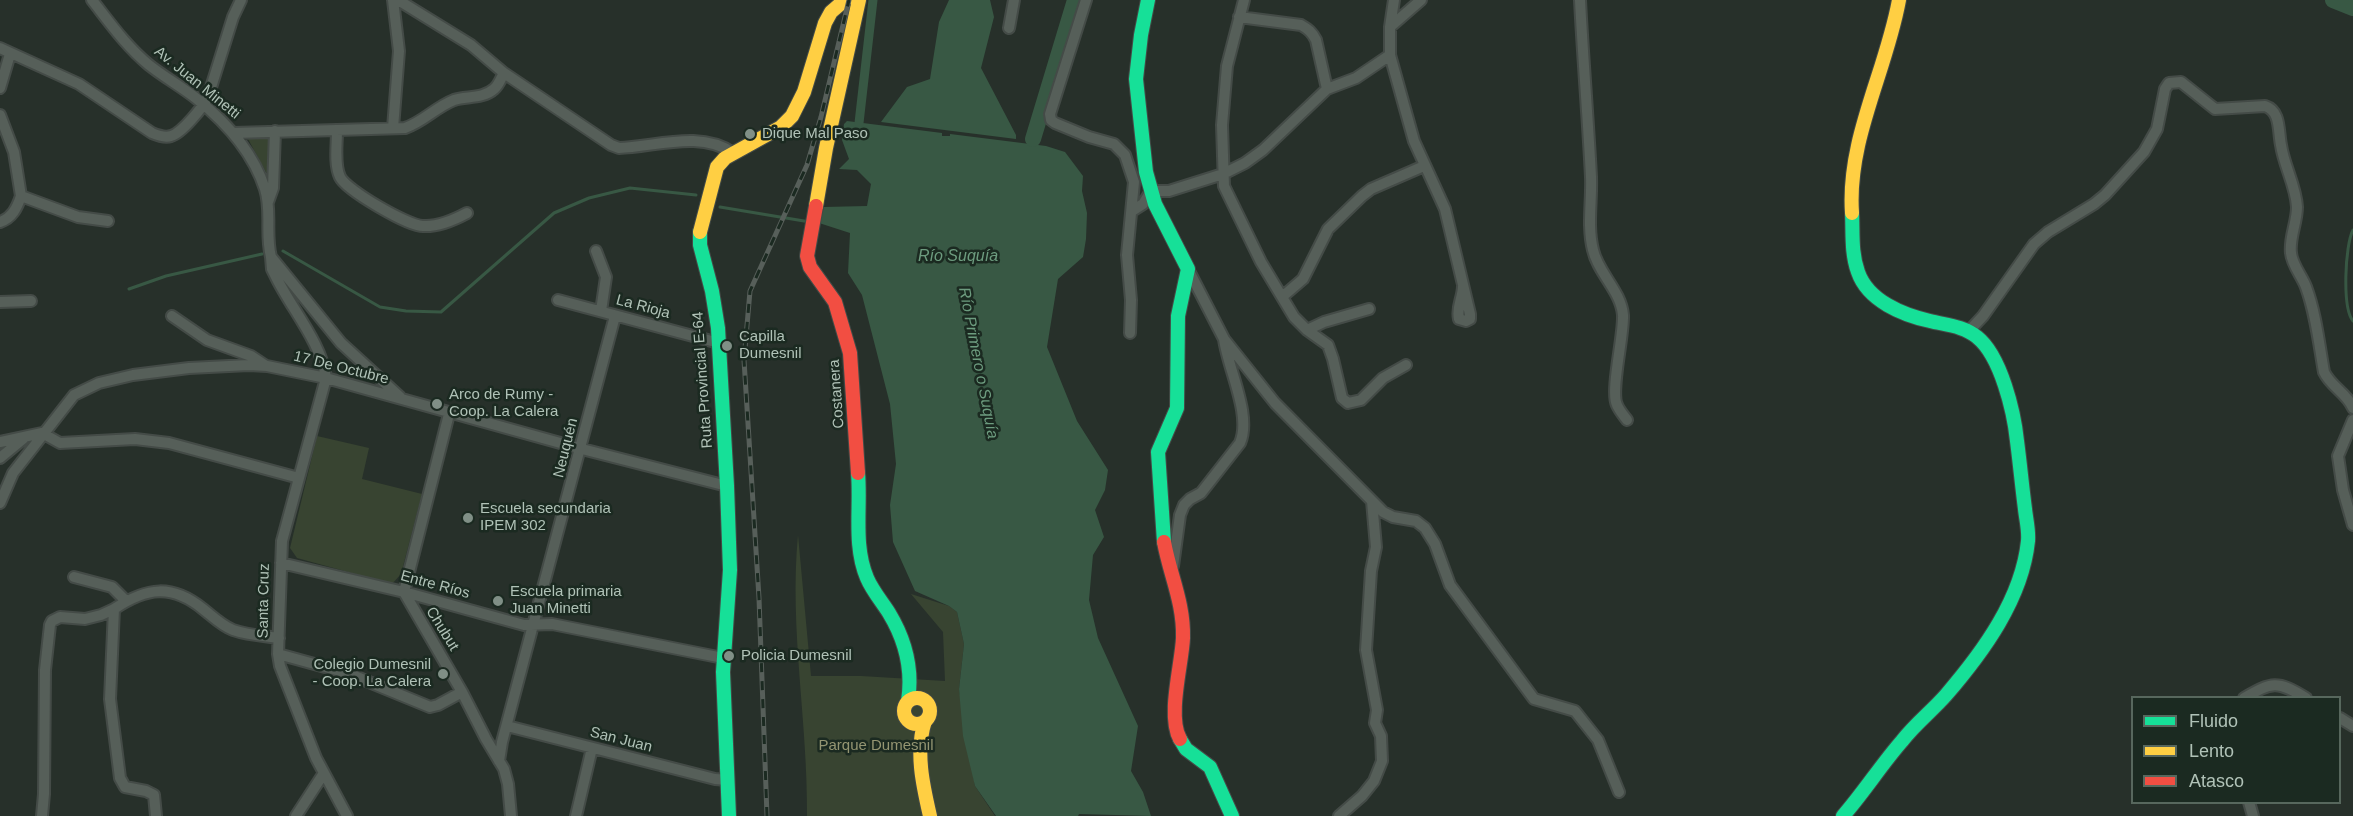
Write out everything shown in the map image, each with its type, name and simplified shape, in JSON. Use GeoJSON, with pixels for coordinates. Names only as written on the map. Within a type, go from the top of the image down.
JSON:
{"type":"FeatureCollection","features":[{"type":"Feature","properties":{"kind":"street","name":"Av. Juan Minetti"},"geometry":{"type":"LineString","coordinates":[[92,0],[121,37],[150,65],[204,105],[234,133],[266,190],[268,234],[276,278],[323,363],[326,378]]}},
{"type":"Feature","properties":{"kind":"street"},"geometry":{"type":"LineString","coordinates":[[0,88],[5,51],[79,84],[160,137],[169,137],[177,134],[204,105],[241,0]]}},
{"type":"Feature","properties":{"kind":"street"},"geometry":{"type":"LineString","coordinates":[[393,0],[399,51],[393,128]]}},
{"type":"Feature","properties":{"kind":"street"},"geometry":{"type":"LineString","coordinates":[[398,0],[471,45],[504,73],[611,145],[619,148],[673,142],[711,144],[722,146],[733,153]]}},
{"type":"Feature","properties":{"kind":"street","name":"Ruta Provincial E-64"},"geometry":{"type":"LineString","coordinates":[[729,816],[723,658],[730,570],[727,486],[719,343],[712,291],[700,245],[703,215],[713,175],[719,163],[775,131],[792,116],[804,92],[825,23],[831,12],[845,0]]}},
{"type":"Feature","properties":{"kind":"street","name":"Costanera"},"geometry":{"type":"LineString","coordinates":[[859,0],[826,148],[817,206],[807,246],[808,261],[831,295],[850,353],[859,486],[857,537],[863,568],[870,586],[900,633],[909,657],[915,700]]}},
{"type":"Feature","properties":{"kind":"street"},"geometry":{"type":"LineString","coordinates":[[1009,28],[1014,0]]}},
{"type":"Feature","properties":{"kind":"street"},"geometry":{"type":"LineString","coordinates":[[1086,0],[1050,114],[1051,120],[1055,123],[1114,144],[1125,155],[1134,182],[1127,255],[1131,333]]}},
{"type":"Feature","properties":{"kind":"street"},"geometry":{"type":"LineString","coordinates":[[1148,0],[1136,79],[1146,172],[1151,191],[1224,339],[1275,403],[1383,512],[1393,517],[1416,522],[1425,528],[1435,544],[1450,585],[1534,699],[1575,711],[1598,740],[1619,792]]}},
{"type":"Feature","properties":{"kind":"street"},"geometry":{"type":"LineString","coordinates":[[1244,0],[1227,66],[1222,125],[1224,186],[1244,231],[1294,317],[1328,345],[1342,398],[1348,403],[1361,400],[1383,378],[1406,365]]}},
{"type":"Feature","properties":{"kind":"street"},"geometry":{"type":"LineString","coordinates":[[1394,0],[1390,27],[1390,55],[1414,141],[1445,209],[1463,286]]}},
{"type":"Feature","properties":{"kind":"street"},"geometry":{"type":"LineString","coordinates":[[1390,27],[1421,0]]}},
{"type":"Feature","properties":{"kind":"street"},"geometry":{"type":"LineString","coordinates":[[1580,0],[1591,180],[1592,248],[1599,269],[1621,304],[1623,316],[1621,352],[1614,391],[1616,404],[1627,420]]}},
{"type":"Feature","properties":{"kind":"street"},"geometry":{"type":"LineString","coordinates":[[1843,816],[1867,789],[1902,740],[1946,696],[1993,636],[2019,579],[2028,538],[2012,406],[1985,346],[1969,331],[1915,316],[1886,303],[1874,295],[1860,276],[1857,266],[1854,248],[1852,174],[1858,143],[1894,28],[1899,0]]}},
{"type":"Feature","properties":{"kind":"street"},"geometry":{"type":"LineString","coordinates":[[1239,17],[1300,25],[1307,28],[1316,40],[1327,89]]}},
{"type":"Feature","properties":{"kind":"street"},"geometry":{"type":"LineString","coordinates":[[1151,191],[1169,191],[1223,174],[1245,163],[1263,150],[1327,89],[1356,78],[1390,55]]}},
{"type":"Feature","properties":{"kind":"street"},"geometry":{"type":"LineString","coordinates":[[234,133],[393,128],[415,124],[452,101],[490,92],[495,89],[504,73]]}},
{"type":"Feature","properties":{"kind":"street"},"geometry":{"type":"LineString","coordinates":[[1969,331],[1983,316],[2034,244],[2105,195],[2144,152],[2157,129],[2165,89],[2174,81],[2181,82],[2215,110],[2265,106],[2271,107],[2276,114],[2281,148],[2297,210],[2291,245],[2292,259],[2305,285],[2310,302],[2324,372],[2329,381],[2346,396],[2353,408]]}},
{"type":"Feature","properties":{"kind":"street"},"geometry":{"type":"LineString","coordinates":[[0,115],[14,152],[21,196],[17,207],[8,219],[0,222]]}},
{"type":"Feature","properties":{"kind":"street"},"geometry":{"type":"LineString","coordinates":[[268,202],[273,188],[275,130]]}},
{"type":"Feature","properties":{"kind":"street"},"geometry":{"type":"LineString","coordinates":[[337,130],[339,174],[347,186],[414,225],[432,226],[452,221],[467,213]]}},
{"type":"Feature","properties":{"kind":"street"},"geometry":{"type":"LineString","coordinates":[[1282,297],[1303,279],[1328,229],[1362,196],[1371,189],[1424,166]]}},
{"type":"Feature","properties":{"kind":"street"},"geometry":{"type":"LineString","coordinates":[[1131,211],[1143,204],[1151,191]]}},
{"type":"Feature","properties":{"kind":"street"},"geometry":{"type":"LineString","coordinates":[[21,196],[78,217],[108,221]]}},
{"type":"Feature","properties":{"kind":"street"},"geometry":{"type":"LineString","coordinates":[[596,251],[606,277],[606,290],[600,311]]}},
{"type":"Feature","properties":{"kind":"street"},"geometry":{"type":"LineString","coordinates":[[271,257],[336,336],[402,399]]}},
{"type":"Feature","properties":{"kind":"street"},"geometry":{"type":"LineString","coordinates":[[1188,269],[1178,316],[1177,408],[1158,452],[1162,529],[1179,594],[1183,637],[1175,705],[1178,735],[1186,749],[1210,767],[1232,816]]}},
{"type":"Feature","properties":{"kind":"street","name":"La Rioja"},"geometry":{"type":"LineString","coordinates":[[558,300],[719,343]]}},
{"type":"Feature","properties":{"kind":"street"},"geometry":{"type":"LineString","coordinates":[[0,302],[31,301]]}},
{"type":"Feature","properties":{"kind":"street"},"geometry":{"type":"LineString","coordinates":[[1307,330],[1324,322],[1369,309]]}},
{"type":"Feature","properties":{"kind":"street"},"geometry":{"type":"LineString","coordinates":[[172,316],[207,340],[251,356],[267,366]]}},
{"type":"Feature","properties":{"kind":"street","name":"Neuquén"},"geometry":{"type":"LineString","coordinates":[[499,761],[582,450],[615,316]]}},
{"type":"Feature","properties":{"kind":"street"},"geometry":{"type":"LineString","coordinates":[[1172,569],[1180,515],[1184,505],[1202,493],[1244,434],[1244,421],[1224,339]]}},
{"type":"Feature","properties":{"kind":"street","name":"17 De Octubre"},"geometry":{"type":"LineString","coordinates":[[0,503],[13,473],[74,395],[99,383],[133,375],[189,368],[249,365],[267,366],[326,378],[582,450],[727,486]]}},
{"type":"Feature","properties":{"kind":"street","name":"Santa Cruz"},"geometry":{"type":"LineString","coordinates":[[326,378],[282,541],[278,654],[283,679],[324,773],[347,816]]}},
{"type":"Feature","properties":{"kind":"street"},"geometry":{"type":"LineString","coordinates":[[404,592],[449,414]]}},
{"type":"Feature","properties":{"kind":"street"},"geometry":{"type":"LineString","coordinates":[[2353,420],[2338,456],[2343,490],[2353,525]]}},
{"type":"Feature","properties":{"kind":"street"},"geometry":{"type":"LineString","coordinates":[[0,442],[42,433],[60,442],[135,439],[169,443],[299,478]]}},
{"type":"Feature","properties":{"kind":"street"},"geometry":{"type":"LineString","coordinates":[[0,458],[28,435]]}},
{"type":"Feature","properties":{"kind":"street"},"geometry":{"type":"LineString","coordinates":[[1339,816],[1362,796],[1374,781],[1382,761],[1381,736],[1375,723],[1377,710],[1366,650],[1371,571],[1376,547],[1372,501]]}},
{"type":"Feature","properties":{"kind":"street","name":"Entre Ríos"},"geometry":{"type":"LineString","coordinates":[[281,563],[404,592],[513,622],[534,626],[552,624],[723,658]]}},
{"type":"Feature","properties":{"kind":"street"},"geometry":{"type":"LineString","coordinates":[[74,577],[112,586],[126,601]]}},
{"type":"Feature","properties":{"kind":"street"},"geometry":{"type":"LineString","coordinates":[[42,816],[45,669],[52,621],[60,618],[85,619],[101,615],[126,601],[152,591],[172,591],[192,600],[233,630],[279,638]]}},
{"type":"Feature","properties":{"kind":"street","name":"Chubut"},"geometry":{"type":"LineString","coordinates":[[404,592],[499,761],[506,776],[511,816]]}},
{"type":"Feature","properties":{"kind":"street"},"geometry":{"type":"LineString","coordinates":[[114,609],[110,699],[120,778],[125,787],[147,791],[154,795],[156,816]]}},
{"type":"Feature","properties":{"kind":"street"},"geometry":{"type":"LineString","coordinates":[[278,654],[347,673],[430,707],[462,692]]}},
{"type":"Feature","properties":{"kind":"street"},"geometry":{"type":"LineString","coordinates":[[2261,693],[2274,684],[2281,684],[2302,696]]}},
{"type":"Feature","properties":{"kind":"street","name":"Costanera"},"geometry":{"type":"LineString","coordinates":[[915,700],[927,704],[930,711],[920,739],[924,794],[930,816]]}},
{"type":"Feature","properties":{"kind":"street","name":"Costanera"},"geometry":{"type":"LineString","coordinates":[[915,700],[903,710],[906,719],[911,723],[920,739]]}},
{"type":"Feature","properties":{"kind":"street"},"geometry":{"type":"LineString","coordinates":[[911,723],[920,724],[926,721]]}},
{"type":"Feature","properties":{"kind":"street","name":"San Juan"},"geometry":{"type":"LineString","coordinates":[[507,726],[716,779],[728,780]]}},
{"type":"Feature","properties":{"kind":"street"},"geometry":{"type":"LineString","coordinates":[[576,816],[592,748]]}},
{"type":"Feature","properties":{"kind":"street"},"geometry":{"type":"LineString","coordinates":[[296,816],[324,773]]}},
{"type":"Feature","properties":{"kind":"green space"},"geometry":{"type":"Polygon","coordinates":[[[271,136],[268,176],[247,137],[271,136]]]}},
{"type":"Feature","properties":{"kind":"green space"},"geometry":{"type":"Polygon","coordinates":[[[317,436],[369,448],[362,479],[422,494],[401,574],[392,584],[297,558],[290,548],[317,436]]]}},
{"type":"Feature","properties":{"kind":"green space","name":"Parque Dumesnil"},"geometry":{"type":"Polygon","coordinates":[[[798,535],[811,676],[861,676],[945,681],[943,632],[911,594],[949,606],[957,612],[964,644],[959,689],[975,786],[995,816],[807,816],[807,781],[797,640],[798,535]]]}},
{"type":"Feature","properties":{"kind":"water"},"geometry":{"type":"Polygon","coordinates":[[[949,0],[990,0],[994,17],[981,68],[1016,139],[881,122],[907,87],[930,79],[939,22],[949,0]]]}},
{"type":"Feature","properties":{"kind":"water","name":"Río Suquía"},"geometry":{"type":"Polygon","coordinates":[[[847,121],[942,133],[942,136],[950,136],[950,134],[1046,146],[1065,152],[1083,176],[1082,191],[1087,213],[1083,257],[1058,279],[1047,347],[1077,421],[1108,470],[1105,490],[1095,510],[1104,537],[1093,555],[1089,600],[1098,638],[1138,726],[1131,771],[1143,792],[1151,816],[1079,814],[1078,816],[996,816],[975,786],[963,736],[959,689],[964,644],[957,612],[915,591],[893,542],[890,505],[896,464],[890,404],[862,295],[848,273],[850,233],[819,223],[824,207],[867,206],[871,184],[857,170],[839,169],[849,159],[842,140],[844,124],[847,121]]]}},
{"type":"Feature","properties":{"kind":"waterway"},"geometry":{"type":"LineString","coordinates":[[859,123],[873,0]]}},
{"type":"Feature","properties":{"kind":"waterway"},"geometry":{"type":"LineString","coordinates":[[1033,139],[1075,0]]}},
{"type":"Feature","properties":{"kind":"waterway"},"geometry":{"type":"LineString","coordinates":[[2333,0],[2353,8]]}},
{"type":"Feature","properties":{"kind":"waterway"},"geometry":{"type":"LineString","coordinates":[[283,251],[380,307],[406,311],[441,312],[554,213],[589,198],[630,188],[696,195]]}},
{"type":"Feature","properties":{"kind":"waterway"},"geometry":{"type":"LineString","coordinates":[[720,207],[810,222]]}},
{"type":"Feature","properties":{"kind":"waterway"},"geometry":{"type":"LineString","coordinates":[[2353,230],[2348,249],[2346,276],[2347,303],[2353,321]]}},
{"type":"Feature","properties":{"kind":"waterway"},"geometry":{"type":"LineString","coordinates":[[129,289],[166,276],[262,254]]}},
{"type":"Feature","properties":{"kind":"railway"},"geometry":{"type":"LineString","coordinates":[[767,816],[759,598],[744,360],[750,291],[807,165],[849,0]]}},
{"type":"Feature","properties":{"kind":"traffic: fast"},"geometry":{"type":"LineString","coordinates":[[1148,0],[1136,79],[1146,172],[1155,204],[1188,269],[1178,316],[1177,408],[1158,452],[1164,542]]}},
{"type":"Feature","properties":{"kind":"traffic: fast"},"geometry":{"type":"LineString","coordinates":[[1843,816],[1894,750],[1946,695],[1987,643],[1999,624],[2018,583],[2028,537],[2013,415],[2005,385],[1993,357],[1972,333],[1898,311],[1878,299],[1870,291],[1858,272],[1854,258],[1852,213]]}},
{"type":"Feature","properties":{"kind":"traffic: fast"},"geometry":{"type":"LineString","coordinates":[[700,232],[700,245],[712,291],[718,328],[727,486],[730,570],[723,672],[729,816]]}},
{"type":"Feature","properties":{"kind":"traffic: fast"},"geometry":{"type":"LineString","coordinates":[[858,473],[860,553],[869,582],[889,613],[904,645],[910,678],[908,701]]}},
{"type":"Feature","properties":{"kind":"traffic: fast"},"geometry":{"type":"LineString","coordinates":[[1180,739],[1186,749],[1210,767],[1232,816]]}},
{"type":"Feature","properties":{"kind":"traffic: slow"},"geometry":{"type":"LineString","coordinates":[[700,232],[717,167],[725,158],[781,127],[792,116],[804,92],[825,23],[831,12],[845,0]]}},
{"type":"Feature","properties":{"kind":"traffic: slow"},"geometry":{"type":"LineString","coordinates":[[816,206],[826,148],[859,0]]}},
{"type":"Feature","properties":{"kind":"traffic: slow"},"geometry":{"type":"LineString","coordinates":[[1852,213],[1855,159],[1899,0]]}},
{"type":"Feature","properties":{"kind":"traffic: slow"},"geometry":{"type":"LineString","coordinates":[[917,698],[926,702],[930,711],[926,720],[917,724],[908,720],[904,711],[908,702],[917,698]]}},
{"type":"Feature","properties":{"kind":"traffic: slow"},"geometry":{"type":"LineString","coordinates":[[925,721],[920,756],[930,816]]}},
{"type":"Feature","properties":{"kind":"traffic: jam"},"geometry":{"type":"LineString","coordinates":[[816,206],[807,256],[810,267],[835,302],[850,353],[858,473]]}},
{"type":"Feature","properties":{"kind":"traffic: jam"},"geometry":{"type":"LineString","coordinates":[[1164,542],[1183,625],[1175,704],[1176,729],[1180,739]]}},
{"type":"Feature","properties":{"kind":"place","name":"Dique Mal Paso"},"geometry":{"type":"Point","coordinates":[750,134]}},
{"type":"Feature","properties":{"kind":"place","name":"Capilla Dumesnil"},"geometry":{"type":"Point","coordinates":[727,346]}},
{"type":"Feature","properties":{"kind":"place","name":"Arco de Rumy - Coop. La Calera"},"geometry":{"type":"Point","coordinates":[437,404]}},
{"type":"Feature","properties":{"kind":"place","name":"Escuela secundaria IPEM 302"},"geometry":{"type":"Point","coordinates":[468,518]}},
{"type":"Feature","properties":{"kind":"place","name":"Escuela primaria Juan Minetti"},"geometry":{"type":"Point","coordinates":[498,601]}},
{"type":"Feature","properties":{"kind":"place","name":"Policia Dumesnil"},"geometry":{"type":"Point","coordinates":[729,656]}},
{"type":"Feature","properties":{"kind":"place","name":"Colegio Dumesnil - Coop. La Calera"},"geometry":{"type":"Point","coordinates":[443,674]}},
{"type":"Feature","properties":{"kind":"water label","name":"Río Primero o Suquía"},"geometry":{"type":"Point","coordinates":[978,363]}}]}
